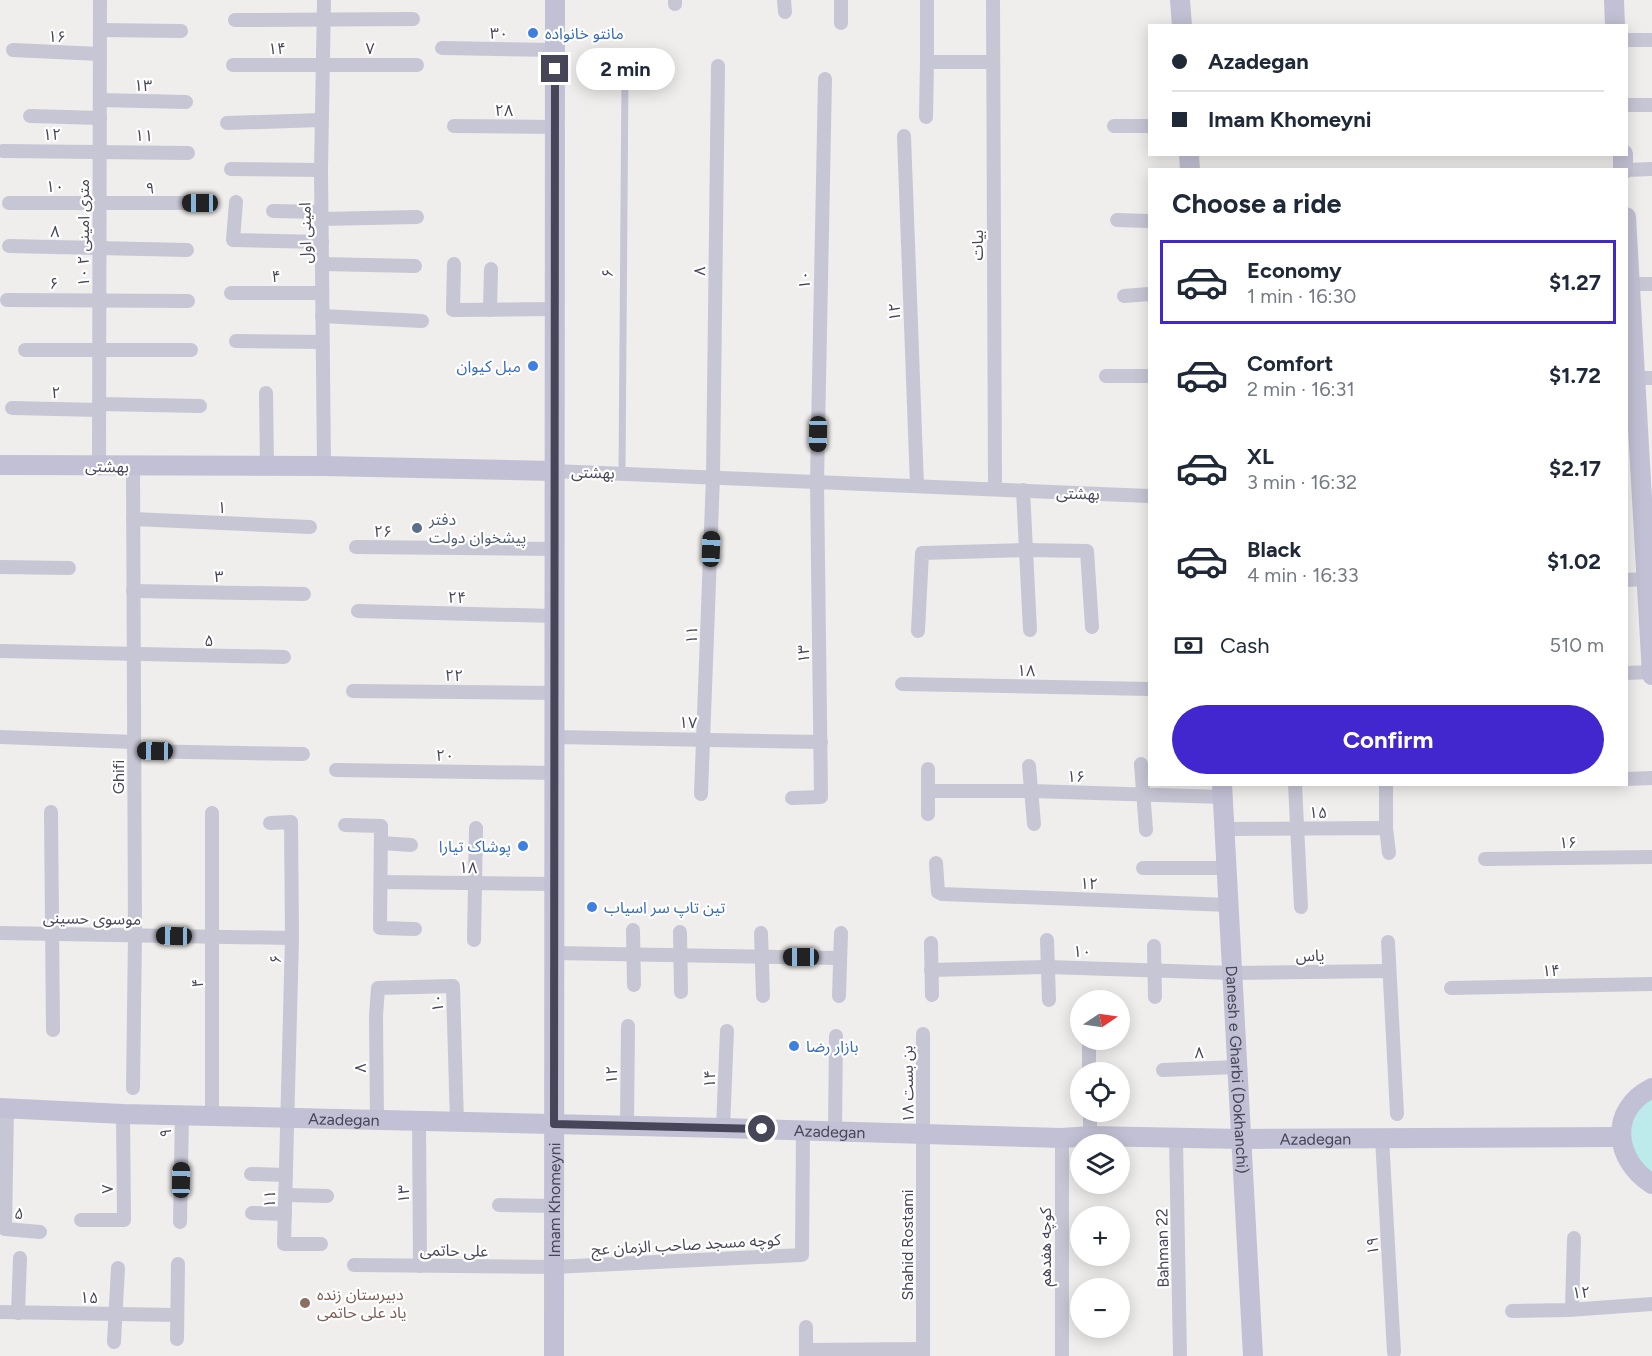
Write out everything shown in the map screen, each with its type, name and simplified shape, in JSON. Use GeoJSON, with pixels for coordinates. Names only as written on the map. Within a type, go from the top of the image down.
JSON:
{"type":"FeatureCollection","features":[{"type":"Feature","properties":{"kind":"main road","name":"Imam Khomeyni"},"geometry":{"type":"LineString","coordinates":[[555,0],[555,1356]]}},
{"type":"Feature","properties":{"kind":"main road"},"geometry":{"type":"LineString","coordinates":[[1180,0],[1182,24]]}},
{"type":"Feature","properties":{"kind":"main road"},"geometry":{"type":"LineString","coordinates":[[1614,0],[1615,24]]}},
{"type":"Feature","properties":{"kind":"main road"},"geometry":{"type":"LineString","coordinates":[[1628,284],[1648,549],[1647,579],[1652,673]]}},
{"type":"Feature","properties":{"kind":"main road","name":"بهشتی"},"geometry":{"type":"LineString","coordinates":[[0,465],[324,466],[554,471]]}},
{"type":"Feature","properties":{"kind":"main road","name":"Danesh e Gharbi (Dokhanchi)"},"geometry":{"type":"LineString","coordinates":[[1222,791],[1252,1356]]}},
{"type":"Feature","properties":{"kind":"main road"},"geometry":{"type":"LineString","coordinates":[[1652,1088],[1643,1092],[1631,1105],[1623,1120],[1621,1137],[1630,1165],[1640,1177],[1652,1184]]}},
{"type":"Feature","properties":{"kind":"main road","name":"Azadegan"},"geometry":{"type":"LineString","coordinates":[[3,1108],[123,1114],[1070,1137]]}},
{"type":"Feature","properties":{"kind":"main road","name":"Azadegan"},"geometry":{"type":"LineString","coordinates":[[1130,1137],[1621,1137]]}},
{"type":"Feature","properties":{"kind":"street","name":"۱۰ متری امینی ۲"},"geometry":{"type":"LineString","coordinates":[[99,465],[100,0]]}},
{"type":"Feature","properties":{"kind":"street","name":"امینی اول"},"geometry":{"type":"LineString","coordinates":[[324,0],[321,120],[324,466]]}},
{"type":"Feature","properties":{"kind":"street"},"geometry":{"type":"LineString","coordinates":[[841,0],[841,23]]}},
{"type":"Feature","properties":{"kind":"street"},"geometry":{"type":"LineString","coordinates":[[926,117],[927,0]]}},
{"type":"Feature","properties":{"kind":"street","name":"بیات"},"geometry":{"type":"LineString","coordinates":[[993,0],[995,489]]}},
{"type":"Feature","properties":{"kind":"street"},"geometry":{"type":"LineString","coordinates":[[235,20],[413,19]]}},
{"type":"Feature","properties":{"kind":"street"},"geometry":{"type":"LineString","coordinates":[[100,30],[181,31]]}},
{"type":"Feature","properties":{"kind":"street"},"geometry":{"type":"LineString","coordinates":[[1628,40],[1652,40]]}},
{"type":"Feature","properties":{"kind":"street","name":"۳۰"},"geometry":{"type":"LineString","coordinates":[[442,48],[555,50]]}},
{"type":"Feature","properties":{"kind":"street","name":"۱۶"},"geometry":{"type":"LineString","coordinates":[[13,50],[100,54]]}},
{"type":"Feature","properties":{"kind":"street"},"geometry":{"type":"LineString","coordinates":[[927,63],[993,62]]}},
{"type":"Feature","properties":{"kind":"street","name":"۷"},"geometry":{"type":"LineString","coordinates":[[322,64],[417,65]]}},
{"type":"Feature","properties":{"kind":"street","name":"۱۴"},"geometry":{"type":"LineString","coordinates":[[233,66],[322,64]]}},
{"type":"Feature","properties":{"kind":"street","name":"۸"},"geometry":{"type":"LineString","coordinates":[[713,477],[718,66]]}},
{"type":"Feature","properties":{"kind":"street","name":"۱۰"},"geometry":{"type":"LineString","coordinates":[[817,482],[825,79]]}},
{"type":"Feature","properties":{"kind":"street","name":"۱۳"},"geometry":{"type":"LineString","coordinates":[[100,100],[186,102]]}},
{"type":"Feature","properties":{"kind":"street"},"geometry":{"type":"LineString","coordinates":[[1628,105],[1652,105]]}},
{"type":"Feature","properties":{"kind":"street"},"geometry":{"type":"LineString","coordinates":[[30,116],[100,118]]}},
{"type":"Feature","properties":{"kind":"street"},"geometry":{"type":"LineString","coordinates":[[227,123],[321,120]]}},
{"type":"Feature","properties":{"kind":"street","name":"۲۸"},"geometry":{"type":"LineString","coordinates":[[454,126],[555,127]]}},
{"type":"Feature","properties":{"kind":"street"},"geometry":{"type":"LineString","coordinates":[[1114,126],[1148,126]]}},
{"type":"Feature","properties":{"kind":"street","name":"۱۲"},"geometry":{"type":"LineString","coordinates":[[904,136],[917,486]]}},
{"type":"Feature","properties":{"kind":"street","name":"۱۲"},"geometry":{"type":"LineString","coordinates":[[3,151],[100,151]]}},
{"type":"Feature","properties":{"kind":"street","name":"۱۱"},"geometry":{"type":"LineString","coordinates":[[100,151],[188,153]]}},
{"type":"Feature","properties":{"kind":"street"},"geometry":{"type":"LineString","coordinates":[[231,169],[321,170]]}},
{"type":"Feature","properties":{"kind":"street"},"geometry":{"type":"LineString","coordinates":[[1628,170],[1652,169]]}},
{"type":"Feature","properties":{"kind":"street","name":"۱۰"},"geometry":{"type":"LineString","coordinates":[[9,202],[100,203]]}},
{"type":"Feature","properties":{"kind":"street"},"geometry":{"type":"LineString","coordinates":[[236,202],[233,240],[322,242]]}},
{"type":"Feature","properties":{"kind":"street","name":"۹"},"geometry":{"type":"LineString","coordinates":[[100,203],[200,203]]}},
{"type":"Feature","properties":{"kind":"street"},"geometry":{"type":"LineString","coordinates":[[273,211],[321,215],[417,217]]}},
{"type":"Feature","properties":{"kind":"street"},"geometry":{"type":"LineString","coordinates":[[1117,220],[1148,221]]}},
{"type":"Feature","properties":{"kind":"street","name":"۸"},"geometry":{"type":"LineString","coordinates":[[9,246],[100,249]]}},
{"type":"Feature","properties":{"kind":"street"},"geometry":{"type":"LineString","coordinates":[[100,249],[187,250]]}},
{"type":"Feature","properties":{"kind":"street"},"geometry":{"type":"LineString","coordinates":[[322,264],[415,266]]}},
{"type":"Feature","properties":{"kind":"street"},"geometry":{"type":"LineString","coordinates":[[454,264],[453,310],[555,309]]}},
{"type":"Feature","properties":{"kind":"street"},"geometry":{"type":"LineString","coordinates":[[490,310],[491,269]]}},
{"type":"Feature","properties":{"kind":"street"},"geometry":{"type":"LineString","coordinates":[[1628,284],[1652,284]]}},
{"type":"Feature","properties":{"kind":"street","name":"۴"},"geometry":{"type":"LineString","coordinates":[[231,293],[322,293]]}},
{"type":"Feature","properties":{"kind":"street"},"geometry":{"type":"LineString","coordinates":[[1124,296],[1148,294]]}},
{"type":"Feature","properties":{"kind":"street","name":"۶"},"geometry":{"type":"LineString","coordinates":[[7,300],[100,300]]}},
{"type":"Feature","properties":{"kind":"street"},"geometry":{"type":"LineString","coordinates":[[100,300],[188,300]]}},
{"type":"Feature","properties":{"kind":"street"},"geometry":{"type":"LineString","coordinates":[[322,316],[422,321]]}},
{"type":"Feature","properties":{"kind":"street"},"geometry":{"type":"LineString","coordinates":[[236,341],[322,342]]}},
{"type":"Feature","properties":{"kind":"street"},"geometry":{"type":"LineString","coordinates":[[25,350],[191,350]]}},
{"type":"Feature","properties":{"kind":"street"},"geometry":{"type":"LineString","coordinates":[[1106,376],[1148,376]]}},
{"type":"Feature","properties":{"kind":"street"},"geometry":{"type":"LineString","coordinates":[[266,393],[267,466]]}},
{"type":"Feature","properties":{"kind":"street"},"geometry":{"type":"LineString","coordinates":[[99,407],[200,406]]}},
{"type":"Feature","properties":{"kind":"street","name":"۲"},"geometry":{"type":"LineString","coordinates":[[12,408],[99,407]]}},
{"type":"Feature","properties":{"kind":"street","name":"Ghifi"},"geometry":{"type":"LineString","coordinates":[[133,466],[135,935],[133,1088]]}},
{"type":"Feature","properties":{"kind":"street","name":"بهشتی"},"geometry":{"type":"LineString","coordinates":[[554,471],[1148,496]]}},
{"type":"Feature","properties":{"kind":"street","name":"۱۱"},"geometry":{"type":"LineString","coordinates":[[701,794],[713,477]]}},
{"type":"Feature","properties":{"kind":"street","name":"۱۳"},"geometry":{"type":"LineString","coordinates":[[792,798],[821,797],[817,482]]}},
{"type":"Feature","properties":{"kind":"street"},"geometry":{"type":"LineString","coordinates":[[1023,490],[1030,630]]}},
{"type":"Feature","properties":{"kind":"street","name":"۱"},"geometry":{"type":"LineString","coordinates":[[133,519],[310,527]]}},
{"type":"Feature","properties":{"kind":"street","name":"۲۶"},"geometry":{"type":"LineString","coordinates":[[356,547],[554,549]]}},
{"type":"Feature","properties":{"kind":"street"},"geometry":{"type":"LineString","coordinates":[[918,631],[922,553],[1026,550],[1087,551],[1092,627]]}},
{"type":"Feature","properties":{"kind":"street"},"geometry":{"type":"LineString","coordinates":[[0,567],[69,568]]}},
{"type":"Feature","properties":{"kind":"street"},"geometry":{"type":"LineString","coordinates":[[1628,580],[1647,579]]}},
{"type":"Feature","properties":{"kind":"street","name":"۳"},"geometry":{"type":"LineString","coordinates":[[133,591],[304,594]]}},
{"type":"Feature","properties":{"kind":"street","name":"۲۴"},"geometry":{"type":"LineString","coordinates":[[358,611],[554,616]]}},
{"type":"Feature","properties":{"kind":"street"},"geometry":{"type":"LineString","coordinates":[[0,651],[133,655]]}},
{"type":"Feature","properties":{"kind":"street","name":"۵"},"geometry":{"type":"LineString","coordinates":[[133,655],[284,657]]}},
{"type":"Feature","properties":{"kind":"street"},"geometry":{"type":"LineString","coordinates":[[1628,673],[1652,673]]}},
{"type":"Feature","properties":{"kind":"street","name":"۱۸"},"geometry":{"type":"LineString","coordinates":[[902,684],[1148,689]]}},
{"type":"Feature","properties":{"kind":"street","name":"۲۲"},"geometry":{"type":"LineString","coordinates":[[353,691],[555,693]]}},
{"type":"Feature","properties":{"kind":"street"},"geometry":{"type":"LineString","coordinates":[[0,737],[303,754]]}},
{"type":"Feature","properties":{"kind":"street","name":"۱۷"},"geometry":{"type":"LineString","coordinates":[[555,737],[821,742]]}},
{"type":"Feature","properties":{"kind":"street"},"geometry":{"type":"LineString","coordinates":[[1141,764],[1146,830]]}},
{"type":"Feature","properties":{"kind":"street"},"geometry":{"type":"LineString","coordinates":[[1029,766],[1034,824]]}},
{"type":"Feature","properties":{"kind":"street"},"geometry":{"type":"LineString","coordinates":[[928,769],[928,814]]}},
{"type":"Feature","properties":{"kind":"street","name":"۲۰"},"geometry":{"type":"LineString","coordinates":[[336,770],[554,773]]}},
{"type":"Feature","properties":{"kind":"street"},"geometry":{"type":"LineString","coordinates":[[1628,778],[1652,778]]}},
{"type":"Feature","properties":{"kind":"street"},"geometry":{"type":"LineString","coordinates":[[1296,786],[1301,907]]}},
{"type":"Feature","properties":{"kind":"street"},"geometry":{"type":"LineString","coordinates":[[1386,786],[1386,828],[1389,853]]}},
{"type":"Feature","properties":{"kind":"street","name":"۱۶"},"geometry":{"type":"LineString","coordinates":[[928,791],[1143,794],[1222,791]]}},
{"type":"Feature","properties":{"kind":"street"},"geometry":{"type":"LineString","coordinates":[[51,812],[53,1030]]}},
{"type":"Feature","properties":{"kind":"street","name":"۴"},"geometry":{"type":"LineString","coordinates":[[212,813],[214,937],[212,1116]]}},
{"type":"Feature","properties":{"kind":"street","name":"۶"},"geometry":{"type":"LineString","coordinates":[[270,823],[291,822],[292,938],[288,1118]]}},
{"type":"Feature","properties":{"kind":"street"},"geometry":{"type":"LineString","coordinates":[[345,825],[381,826],[380,928],[415,929]]}},
{"type":"Feature","properties":{"kind":"street"},"geometry":{"type":"LineString","coordinates":[[474,940],[476,828]]}},
{"type":"Feature","properties":{"kind":"street","name":"۱۵"},"geometry":{"type":"LineString","coordinates":[[1225,829],[1386,828]]}},
{"type":"Feature","properties":{"kind":"street"},"geometry":{"type":"LineString","coordinates":[[381,843],[411,845]]}},
{"type":"Feature","properties":{"kind":"street","name":"۱۶"},"geometry":{"type":"LineString","coordinates":[[1485,859],[1652,858]]}},
{"type":"Feature","properties":{"kind":"street","name":"۱۲"},"geometry":{"type":"LineString","coordinates":[[936,863],[938,892],[942,894],[1229,905]]}},
{"type":"Feature","properties":{"kind":"street"},"geometry":{"type":"LineString","coordinates":[[1143,868],[1226,868]]}},
{"type":"Feature","properties":{"kind":"street","name":"۱۸"},"geometry":{"type":"LineString","coordinates":[[381,882],[554,884]]}},
{"type":"Feature","properties":{"kind":"street"},"geometry":{"type":"LineString","coordinates":[[633,930],[633,985]]}},
{"type":"Feature","properties":{"kind":"street"},"geometry":{"type":"LineString","coordinates":[[680,932],[681,992]]}},
{"type":"Feature","properties":{"kind":"street","name":"موسوی حسینی"},"geometry":{"type":"LineString","coordinates":[[0,933],[292,938]]}},
{"type":"Feature","properties":{"kind":"street"},"geometry":{"type":"LineString","coordinates":[[761,933],[763,996]]}},
{"type":"Feature","properties":{"kind":"street"},"geometry":{"type":"LineString","coordinates":[[839,996],[841,933]]}},
{"type":"Feature","properties":{"kind":"street"},"geometry":{"type":"LineString","coordinates":[[1047,940],[1049,1000]]}},
{"type":"Feature","properties":{"kind":"street"},"geometry":{"type":"LineString","coordinates":[[1388,942],[1397,1114]]}},
{"type":"Feature","properties":{"kind":"street"},"geometry":{"type":"LineString","coordinates":[[931,943],[932,996]]}},
{"type":"Feature","properties":{"kind":"street"},"geometry":{"type":"LineString","coordinates":[[1154,946],[1155,997]]}},
{"type":"Feature","properties":{"kind":"street"},"geometry":{"type":"LineString","coordinates":[[554,953],[840,958]]}},
{"type":"Feature","properties":{"kind":"street","name":"۱۰"},"geometry":{"type":"LineString","coordinates":[[932,970],[1047,967],[1232,973]]}},
{"type":"Feature","properties":{"kind":"street","name":"یاس"},"geometry":{"type":"LineString","coordinates":[[1232,973],[1389,971]]}},
{"type":"Feature","properties":{"kind":"street","name":"۱۴"},"geometry":{"type":"LineString","coordinates":[[1451,988],[1652,984]]}},
{"type":"Feature","properties":{"kind":"street","name":"۱۰"},"geometry":{"type":"LineString","coordinates":[[376,1016],[378,988],[453,986],[457,1123]]}},
{"type":"Feature","properties":{"kind":"street","name":"۸"},"geometry":{"type":"LineString","coordinates":[[376,1016],[377,1120]]}},
{"type":"Feature","properties":{"kind":"street","name":"۱۲"},"geometry":{"type":"LineString","coordinates":[[627,1125],[628,1026]]}},
{"type":"Feature","properties":{"kind":"street","name":"۱۴"},"geometry":{"type":"LineString","coordinates":[[723,1128],[727,1031]]}},
{"type":"Feature","properties":{"kind":"street","name":"بن بست ۱۸"},"geometry":{"type":"LineString","coordinates":[[923,1034],[924,1133]]}},
{"type":"Feature","properties":{"kind":"street"},"geometry":{"type":"LineString","coordinates":[[835,1131],[836,1036]]}},
{"type":"Feature","properties":{"kind":"street","name":"۸"},"geometry":{"type":"LineString","coordinates":[[1163,1070],[1237,1067]]}},
{"type":"Feature","properties":{"kind":"street","name":"۵"},"geometry":{"type":"LineString","coordinates":[[3,1108],[5,1229],[40,1232]]}},
{"type":"Feature","properties":{"kind":"street","name":"۷"},"geometry":{"type":"LineString","coordinates":[[81,1220],[124,1220],[123,1114]]}},
{"type":"Feature","properties":{"kind":"street","name":"۹"},"geometry":{"type":"LineString","coordinates":[[180,1222],[182,1115]]}},
{"type":"Feature","properties":{"kind":"street","name":"۱۱"},"geometry":{"type":"LineString","coordinates":[[288,1118],[284,1244],[321,1244]]}},
{"type":"Feature","properties":{"kind":"street","name":"۱۳"},"geometry":{"type":"LineString","coordinates":[[419,1121],[420,1266]]}},
{"type":"Feature","properties":{"kind":"street","name":"کوچه مسجد صاحب الزمان عج"},"geometry":{"type":"LineString","coordinates":[[554,1267],[802,1255],[803,1130]]}},
{"type":"Feature","properties":{"kind":"street","name":"Shahid Rostami"},"geometry":{"type":"LineString","coordinates":[[923,1353],[924,1133]]}},
{"type":"Feature","properties":{"kind":"street","name":"کوچه هفدهم"},"geometry":{"type":"LineString","coordinates":[[1062,1138],[1062,1356]]}},
{"type":"Feature","properties":{"kind":"street","name":"Bahman 22"},"geometry":{"type":"LineString","coordinates":[[1176,1138],[1180,1356]]}},
{"type":"Feature","properties":{"kind":"street","name":"۱۹"},"geometry":{"type":"LineString","coordinates":[[1382,1138],[1394,1352]]}},
{"type":"Feature","properties":{"kind":"street"},"geometry":{"type":"LineString","coordinates":[[251,1174],[286,1175]]}},
{"type":"Feature","properties":{"kind":"street"},"geometry":{"type":"LineString","coordinates":[[286,1195],[327,1196]]}},
{"type":"Feature","properties":{"kind":"street"},"geometry":{"type":"LineString","coordinates":[[499,1205],[554,1206]]}},
{"type":"Feature","properties":{"kind":"street"},"geometry":{"type":"LineString","coordinates":[[252,1213],[285,1214]]}},
{"type":"Feature","properties":{"kind":"street"},"geometry":{"type":"LineString","coordinates":[[1572,1309],[1574,1238]]}},
{"type":"Feature","properties":{"kind":"street"},"geometry":{"type":"LineString","coordinates":[[18,1312],[20,1258]]}},
{"type":"Feature","properties":{"kind":"street"},"geometry":{"type":"LineString","coordinates":[[177,1339],[178,1264]]}},
{"type":"Feature","properties":{"kind":"street","name":"علی حاتمی"},"geometry":{"type":"LineString","coordinates":[[354,1265],[554,1267]]}},
{"type":"Feature","properties":{"kind":"street"},"geometry":{"type":"LineString","coordinates":[[114,1342],[118,1268]]}},
{"type":"Feature","properties":{"kind":"street","name":"۱۲"},"geometry":{"type":"LineString","coordinates":[[1512,1311],[1652,1304]]}},
{"type":"Feature","properties":{"kind":"street","name":"۱۵"},"geometry":{"type":"LineString","coordinates":[[0,1312],[177,1315]]}},
{"type":"Feature","properties":{"kind":"street"},"geometry":{"type":"LineString","coordinates":[[806,1327],[806,1353],[923,1353]]}},
{"type":"Feature","properties":{"kind":"lane","name":"۶"},"geometry":{"type":"LineString","coordinates":[[621,473],[625,74]]}},
{"type":"Feature","properties":{"kind":"shaded area"},"geometry":{"type":"Polygon","coordinates":[[[1652,1098],[1652,1174],[1636,1155],[1631,1142],[1631,1134],[1637,1114],[1652,1098]]]}},
{"type":"Feature","properties":{"kind":"place","name":"مانتو خانواده"},"geometry":{"type":"Point","coordinates":[533,33]}},
{"type":"Feature","properties":{"kind":"place","name":"مبل کیوان"},"geometry":{"type":"Point","coordinates":[533,366]}},
{"type":"Feature","properties":{"kind":"place","name":"دفتر پیشخوان دولت"},"geometry":{"type":"Point","coordinates":[417,528]}},
{"type":"Feature","properties":{"kind":"place","name":"پوشاک تیارا"},"geometry":{"type":"Point","coordinates":[523,846]}},
{"type":"Feature","properties":{"kind":"place","name":"تین تاپ سر اسیاب"},"geometry":{"type":"Point","coordinates":[592,907]}},
{"type":"Feature","properties":{"kind":"place","name":"بازار رضا"},"geometry":{"type":"Point","coordinates":[794,1046]}},
{"type":"Feature","properties":{"kind":"place","name":"دبیرستان زنده یاد علی حاتمی"},"geometry":{"type":"Point","coordinates":[305,1303]}},
{"type":"Feature","properties":{"kind":"route"},"geometry":{"type":"LineString","coordinates":[[555,69],[554,1124],[762,1129]]}}]}
